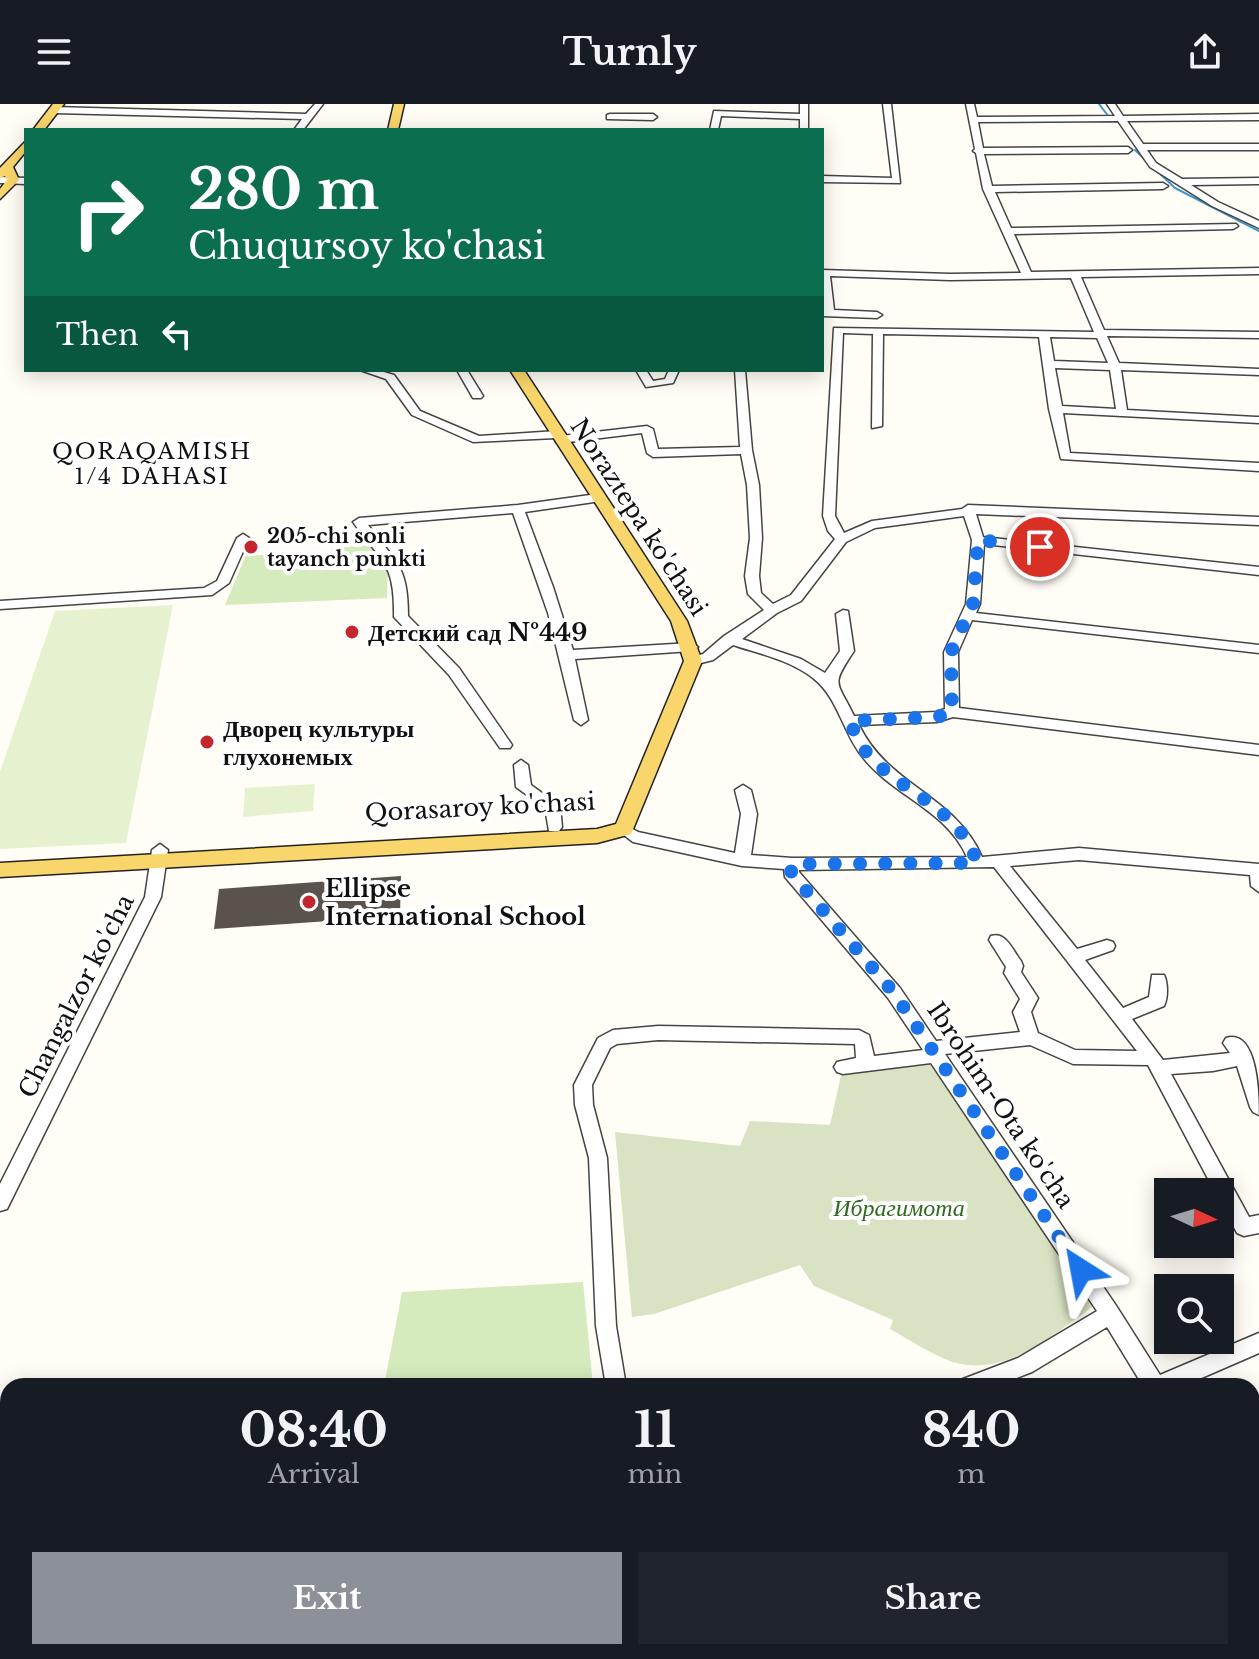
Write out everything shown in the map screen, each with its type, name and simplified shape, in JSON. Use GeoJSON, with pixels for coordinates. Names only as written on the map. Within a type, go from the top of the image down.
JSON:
{"type":"FeatureCollection","features":[{"type":"Feature","properties":{"kind":"main road"},"geometry":{"type":"LineString","coordinates":[[393,128],[399,104]]}},
{"type":"Feature","properties":{"kind":"main road"},"geometry":{"type":"LineString","coordinates":[[40,128],[57,107]]}},
{"type":"Feature","properties":{"kind":"main road"},"geometry":{"type":"LineString","coordinates":[[0,196],[24,149]]}},
{"type":"Feature","properties":{"kind":"main road","name":"Noraztepa ko'chasi"},"geometry":{"type":"LineString","coordinates":[[518,372],[679,621],[692,654]]}},
{"type":"Feature","properties":{"kind":"main road"},"geometry":{"type":"LineString","coordinates":[[624,829],[692,654]]}},
{"type":"Feature","properties":{"kind":"main road","name":"Qorasaroy ko'chasi"},"geometry":{"type":"LineString","coordinates":[[0,870],[554,827],[598,825],[624,829]]}},
{"type":"Feature","properties":{"kind":"main road","name":"Qorasaroy ko'chasi"},"geometry":{"type":"LineString","coordinates":[[0,859],[159,856],[597,836],[624,829]]}},
{"type":"Feature","properties":{"kind":"street"},"geometry":{"type":"LineString","coordinates":[[300,128],[319,104]]}},
{"type":"Feature","properties":{"kind":"street"},"geometry":{"type":"LineString","coordinates":[[608,104],[608,128]]}},
{"type":"Feature","properties":{"kind":"street"},"geometry":{"type":"LineString","coordinates":[[651,128],[652,104]]}},
{"type":"Feature","properties":{"kind":"street"},"geometry":{"type":"LineString","coordinates":[[804,104],[804,128]]}},
{"type":"Feature","properties":{"kind":"street"},"geometry":{"type":"LineString","coordinates":[[824,179],[897,181],[887,104]]}},
{"type":"Feature","properties":{"kind":"street"},"geometry":{"type":"LineString","coordinates":[[970,104],[977,151],[988,189],[1028,276]]}},
{"type":"Feature","properties":{"kind":"street"},"geometry":{"type":"LineString","coordinates":[[1111,104],[1153,165],[1258,223]]}},
{"type":"Feature","properties":{"kind":"street"},"geometry":{"type":"LineString","coordinates":[[57,107],[308,117]]}},
{"type":"Feature","properties":{"kind":"street"},"geometry":{"type":"LineString","coordinates":[[714,128],[717,113],[804,117]]}},
{"type":"Feature","properties":{"kind":"street"},"geometry":{"type":"LineString","coordinates":[[610,117],[653,117]]}},
{"type":"Feature","properties":{"kind":"street"},"geometry":{"type":"LineString","coordinates":[[972,120],[1259,117]]}},
{"type":"Feature","properties":{"kind":"street"},"geometry":{"type":"LineString","coordinates":[[1141,147],[1259,147]]}},
{"type":"Feature","properties":{"kind":"street"},"geometry":{"type":"LineString","coordinates":[[977,151],[1128,150]]}},
{"type":"Feature","properties":{"kind":"street"},"geometry":{"type":"LineString","coordinates":[[1179,182],[1259,181]]}},
{"type":"Feature","properties":{"kind":"street"},"geometry":{"type":"LineString","coordinates":[[988,189],[1163,186]]}},
{"type":"Feature","properties":{"kind":"street"},"geometry":{"type":"LineString","coordinates":[[1008,231],[1233,226]]}},
{"type":"Feature","properties":{"kind":"street"},"geometry":{"type":"LineString","coordinates":[[877,315],[825,313],[824,273],[1028,276],[1259,271]]}},
{"type":"Feature","properties":{"kind":"street"},"geometry":{"type":"LineString","coordinates":[[1075,275],[1115,367],[1122,412]]}},
{"type":"Feature","properties":{"kind":"street"},"geometry":{"type":"LineString","coordinates":[[842,539],[834,531],[829,516],[838,330],[1044,335],[1259,335]]}},
{"type":"Feature","properties":{"kind":"street"},"geometry":{"type":"LineString","coordinates":[[876,426],[878,331]]}},
{"type":"Feature","properties":{"kind":"street"},"geometry":{"type":"LineString","coordinates":[[1044,335],[1065,456],[1259,467]]}},
{"type":"Feature","properties":{"kind":"street"},"geometry":{"type":"LineString","coordinates":[[824,353],[836,354]]}},
{"type":"Feature","properties":{"kind":"street"},"geometry":{"type":"LineString","coordinates":[[1049,364],[1259,372]]}},
{"type":"Feature","properties":{"kind":"street"},"geometry":{"type":"LineString","coordinates":[[372,372],[390,377],[404,399],[425,419],[477,440],[647,429],[653,453],[746,450]]}},
{"type":"Feature","properties":{"kind":"street"},"geometry":{"type":"LineString","coordinates":[[463,372],[477,396]]}},
{"type":"Feature","properties":{"kind":"street"},"geometry":{"type":"LineString","coordinates":[[642,372],[650,385],[669,381],[673,372]]}},
{"type":"Feature","properties":{"kind":"street"},"geometry":{"type":"LineString","coordinates":[[740,372],[746,450],[753,485],[756,538],[752,576],[755,594],[772,610]]}},
{"type":"Feature","properties":{"kind":"street"},"geometry":{"type":"LineString","coordinates":[[1055,409],[1256,420]]}},
{"type":"Feature","properties":{"kind":"street"},"geometry":{"type":"LineString","coordinates":[[505,745],[466,684],[444,658],[417,638],[401,617],[402,594],[395,561],[370,539],[359,522],[518,509],[597,498]]}},
{"type":"Feature","properties":{"kind":"street"},"geometry":{"type":"LineString","coordinates":[[518,509],[545,575],[570,655],[581,720]]}},
{"type":"Feature","properties":{"kind":"street"},"geometry":{"type":"LineString","coordinates":[[952,712],[951,652],[969,616],[978,540],[968,509]]}},
{"type":"Feature","properties":{"kind":"street"},"geometry":{"type":"LineString","coordinates":[[570,655],[692,654],[708,657],[772,610],[796,598],[842,539],[872,525],[940,518],[968,509],[1047,509],[1259,521]]}},
{"type":"Feature","properties":{"kind":"street"},"geometry":{"type":"LineString","coordinates":[[0,605],[207,592],[222,583],[243,538]]}},
{"type":"Feature","properties":{"kind":"street"},"geometry":{"type":"LineString","coordinates":[[978,540],[1259,571]]}},
{"type":"Feature","properties":{"kind":"street"},"geometry":{"type":"LineString","coordinates":[[829,687],[831,675],[847,651],[843,614]]}},
{"type":"Feature","properties":{"kind":"street"},"geometry":{"type":"LineString","coordinates":[[969,616],[1259,649]]}},
{"type":"Feature","properties":{"kind":"street"},"geometry":{"type":"LineString","coordinates":[[729,639],[817,674],[829,687],[870,757],[952,820],[970,845],[977,863]]}},
{"type":"Feature","properties":{"kind":"street"},"geometry":{"type":"LineString","coordinates":[[849,721],[937,717],[952,712],[1259,750]]}},
{"type":"Feature","properties":{"kind":"street"},"geometry":{"type":"LineString","coordinates":[[521,765],[524,787],[552,806],[554,827]]}},
{"type":"Feature","properties":{"kind":"street"},"geometry":{"type":"LineString","coordinates":[[742,860],[749,814],[743,790]]}},
{"type":"Feature","properties":{"kind":"street"},"geometry":{"type":"LineString","coordinates":[[624,829],[633,836],[742,860],[792,864],[977,863],[1099,854],[1258,875]]}},
{"type":"Feature","properties":{"kind":"street","name":"Changalzor ko'cha"},"geometry":{"type":"LineString","coordinates":[[0,1203],[153,897],[159,856]]}},
{"type":"Feature","properties":{"kind":"street"},"geometry":{"type":"LineString","coordinates":[[997,860],[1156,1063],[1244,1227],[1259,1224]]}},
{"type":"Feature","properties":{"kind":"street","name":"Ibrohim-Ota ko'cha"},"geometry":{"type":"LineString","coordinates":[[792,864],[791,873],[894,993],[1152,1378]]}},
{"type":"Feature","properties":{"kind":"street"},"geometry":{"type":"LineString","coordinates":[[997,940],[1015,966],[1012,973],[1029,998],[1022,1012],[1031,1038]]}},
{"type":"Feature","properties":{"kind":"street"},"geometry":{"type":"LineString","coordinates":[[1073,957],[1107,946]]}},
{"type":"Feature","properties":{"kind":"street"},"geometry":{"type":"LineString","coordinates":[[1120,1016],[1158,1001],[1158,980]]}},
{"type":"Feature","properties":{"kind":"street"},"geometry":{"type":"LineString","coordinates":[[615,1378],[606,1326],[598,1158],[584,1105],[583,1085],[604,1043],[613,1037],[658,1033],[859,1037],[863,1040],[866,1063]]}},
{"type":"Feature","properties":{"kind":"street"},"geometry":{"type":"LineString","coordinates":[[843,1067],[1031,1038],[1073,1057],[1156,1063],[1213,1064],[1237,1050],[1259,1107]]}},
{"type":"Feature","properties":{"kind":"street"},"geometry":{"type":"LineString","coordinates":[[991,1378],[1025,1365],[1110,1314]]}},
{"type":"Feature","properties":{"kind":"street"},"geometry":{"type":"LineString","coordinates":[[1176,1378],[1259,1343]]}},
{"type":"Feature","properties":{"kind":"green space"},"geometry":{"type":"Polygon","coordinates":[[[360,535],[388,562],[387,598],[225,605],[246,555],[330,556],[333,543],[360,535]]]}},
{"type":"Feature","properties":{"kind":"green space"},"geometry":{"type":"Polygon","coordinates":[[[173,605],[126,843],[0,849],[0,772],[55,611],[173,605]]]}},
{"type":"Feature","properties":{"kind":"green space"},"geometry":{"type":"Polygon","coordinates":[[[315,784],[313,811],[243,817],[245,788],[315,784]]]}},
{"type":"Feature","properties":{"kind":"green space","name":"Ибрагимота"},"geometry":{"type":"Polygon","coordinates":[[[931,1062],[1095,1305],[1044,1342],[1006,1360],[986,1365],[966,1365],[924,1349],[890,1329],[893,1320],[814,1286],[800,1265],[654,1314],[632,1317],[615,1132],[740,1146],[750,1121],[830,1125],[841,1075],[931,1062]]]}},
{"type":"Feature","properties":{"kind":"green space"},"geometry":{"type":"Polygon","coordinates":[[[583,1282],[592,1378],[386,1378],[402,1292],[583,1282]]]}},
{"type":"Feature","properties":{"kind":"building","name":"Ellipse International School"},"geometry":{"type":"Polygon","coordinates":[[[401,876],[400,916],[214,929],[219,889],[401,876]]]}},
{"type":"Feature","properties":{"kind":"waterway"},"geometry":{"type":"LineString","coordinates":[[1099,104],[1109,117]]}},
{"type":"Feature","properties":{"kind":"waterway"},"geometry":{"type":"LineString","coordinates":[[1135,150],[1175,188],[1259,231]]}},
{"type":"Feature","properties":{"kind":"place","name":"205-chi sonli tayanch punkti"},"geometry":{"type":"Point","coordinates":[251,547]}},
{"type":"Feature","properties":{"kind":"place","name":"Детский сад №449"},"geometry":{"type":"Point","coordinates":[352,632]}},
{"type":"Feature","properties":{"kind":"place","name":"Дворец культуры глухонемых"},"geometry":{"type":"Point","coordinates":[207,742]}},
{"type":"Feature","properties":{"kind":"place","name":"Ellipse International School"},"geometry":{"type":"Point","coordinates":[309,902]}},
{"type":"Feature","properties":{"kind":"district","name":"QORAQAMISH 1/4 DAHASI"},"geometry":{"type":"Point","coordinates":[152,464]}},
{"type":"Feature","properties":{"kind":"route"},"geometry":{"type":"LineString","coordinates":[[1040,547],[978,540],[973,604],[951,652],[952,712],[937,717],[849,721],[870,757],[952,820],[970,845],[977,863],[792,864],[791,873],[894,993],[1081,1270]]}}]}
